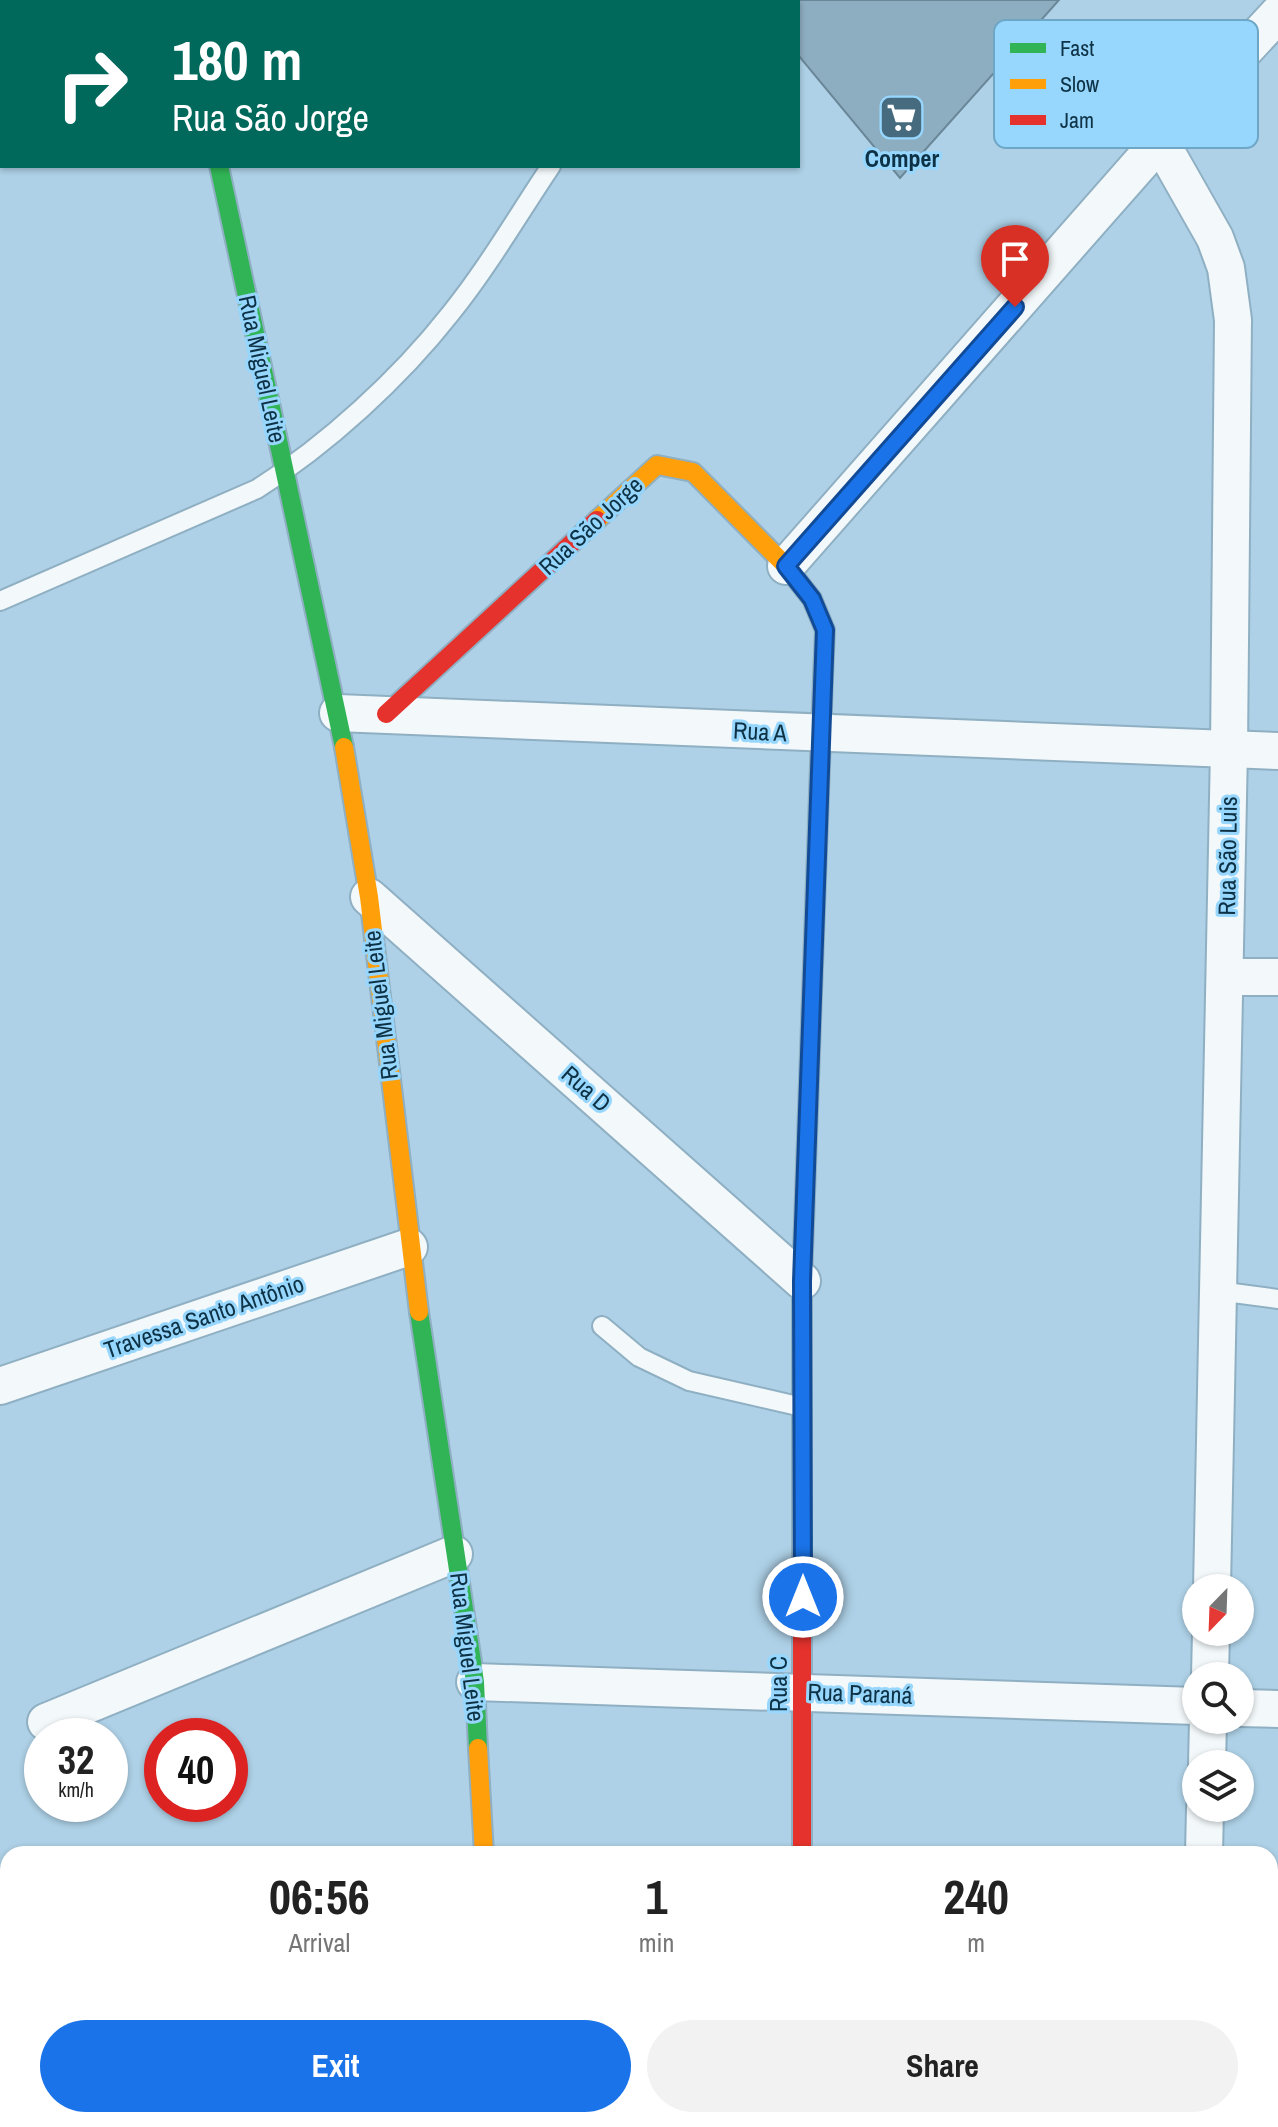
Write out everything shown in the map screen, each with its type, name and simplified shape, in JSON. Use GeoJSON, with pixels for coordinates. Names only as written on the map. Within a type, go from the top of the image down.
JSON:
{"type":"FeatureCollection","features":[{"type":"Feature","properties":{"kind":"street"},"geometry":{"type":"LineString","coordinates":[[1258,36],[1278,14]]}},
{"type":"Feature","properties":{"kind":"street"},"geometry":{"type":"LineString","coordinates":[[786,566],[1154,148]]}},
{"type":"Feature","properties":{"kind":"street","name":"Rua São Luis"},"geometry":{"type":"LineString","coordinates":[[1164,148],[1215,238],[1226,268],[1233,320],[1229,749],[1212,1574]]}},
{"type":"Feature","properties":{"kind":"street","name":"Rua Miguel Leite"},"geometry":{"type":"LineString","coordinates":[[219,168],[338,713],[369,897],[409,1247],[475,1682],[484,1846]]}},
{"type":"Feature","properties":{"kind":"street","name":"Rua São Jorge"},"geometry":{"type":"LineString","coordinates":[[386,714],[657,465],[693,472],[786,566]]}},
{"type":"Feature","properties":{"kind":"street","name":"Rua C"},"geometry":{"type":"LineString","coordinates":[[786,566],[812,599],[825,630],[802,1281],[802,1846]]}},
{"type":"Feature","properties":{"kind":"street","name":"Rua A"},"geometry":{"type":"LineString","coordinates":[[338,713],[820,735],[1278,751]]}},
{"type":"Feature","properties":{"kind":"street","name":"Rua D"},"geometry":{"type":"LineString","coordinates":[[369,897],[802,1281]]}},
{"type":"Feature","properties":{"kind":"street"},"geometry":{"type":"LineString","coordinates":[[1225,977],[1278,977]]}},
{"type":"Feature","properties":{"kind":"street","name":"Travessa Santo Antônio"},"geometry":{"type":"LineString","coordinates":[[0,1386],[409,1247]]}},
{"type":"Feature","properties":{"kind":"street"},"geometry":{"type":"LineString","coordinates":[[56,1718],[454,1554]]}},
{"type":"Feature","properties":{"kind":"street","name":"Rua Paraná"},"geometry":{"type":"LineString","coordinates":[[475,1682],[1182,1706]]}},
{"type":"Feature","properties":{"kind":"street"},"geometry":{"type":"LineString","coordinates":[[1254,1708],[1278,1709]]}},
{"type":"Feature","properties":{"kind":"street"},"geometry":{"type":"LineString","coordinates":[[1204,1846],[1205,1822]]}},
{"type":"Feature","properties":{"kind":"lane"},"geometry":{"type":"LineString","coordinates":[[0,601],[257,489],[284,471],[406,367],[453,311],[550,168]]}},
{"type":"Feature","properties":{"kind":"lane"},"geometry":{"type":"LineString","coordinates":[[1218,1291],[1278,1299]]}},
{"type":"Feature","properties":{"kind":"lane"},"geometry":{"type":"LineString","coordinates":[[602,1326],[639,1357],[689,1381],[802,1407]]}},
{"type":"Feature","properties":{"kind":"building","name":"Comper"},"geometry":{"type":"Polygon","coordinates":[[[800,0],[1059,0],[1041,20],[994,20],[994,73],[900,178],[800,57],[800,0]]]}},
{"type":"Feature","properties":{"kind":"traffic: fast"},"geometry":{"type":"LineString","coordinates":[[219,168],[344,747]]}},
{"type":"Feature","properties":{"kind":"traffic: fast"},"geometry":{"type":"LineString","coordinates":[[802,1456],[802,1281],[823,678]]}},
{"type":"Feature","properties":{"kind":"traffic: fast"},"geometry":{"type":"LineString","coordinates":[[419,1312],[475,1682],[478,1748]]}},
{"type":"Feature","properties":{"kind":"traffic: slow"},"geometry":{"type":"LineString","coordinates":[[597,520],[657,465],[693,472],[786,566],[812,599],[825,630],[823,678]]}},
{"type":"Feature","properties":{"kind":"traffic: slow"},"geometry":{"type":"LineString","coordinates":[[344,747],[369,897],[419,1312]]}},
{"type":"Feature","properties":{"kind":"traffic: slow"},"geometry":{"type":"LineString","coordinates":[[478,1748],[484,1846]]}},
{"type":"Feature","properties":{"kind":"traffic: jam"},"geometry":{"type":"LineString","coordinates":[[386,714],[597,520]]}},
{"type":"Feature","properties":{"kind":"traffic: jam"},"geometry":{"type":"LineString","coordinates":[[802,1456],[802,1846]]}},
{"type":"Feature","properties":{"kind":"place","name":"Comper"},"geometry":{"type":"Point","coordinates":[902,117]}},
{"type":"Feature","properties":{"kind":"route"},"geometry":{"type":"LineString","coordinates":[[803,1597],[802,1281],[825,630],[812,599],[786,566],[1015,307]]}}]}
